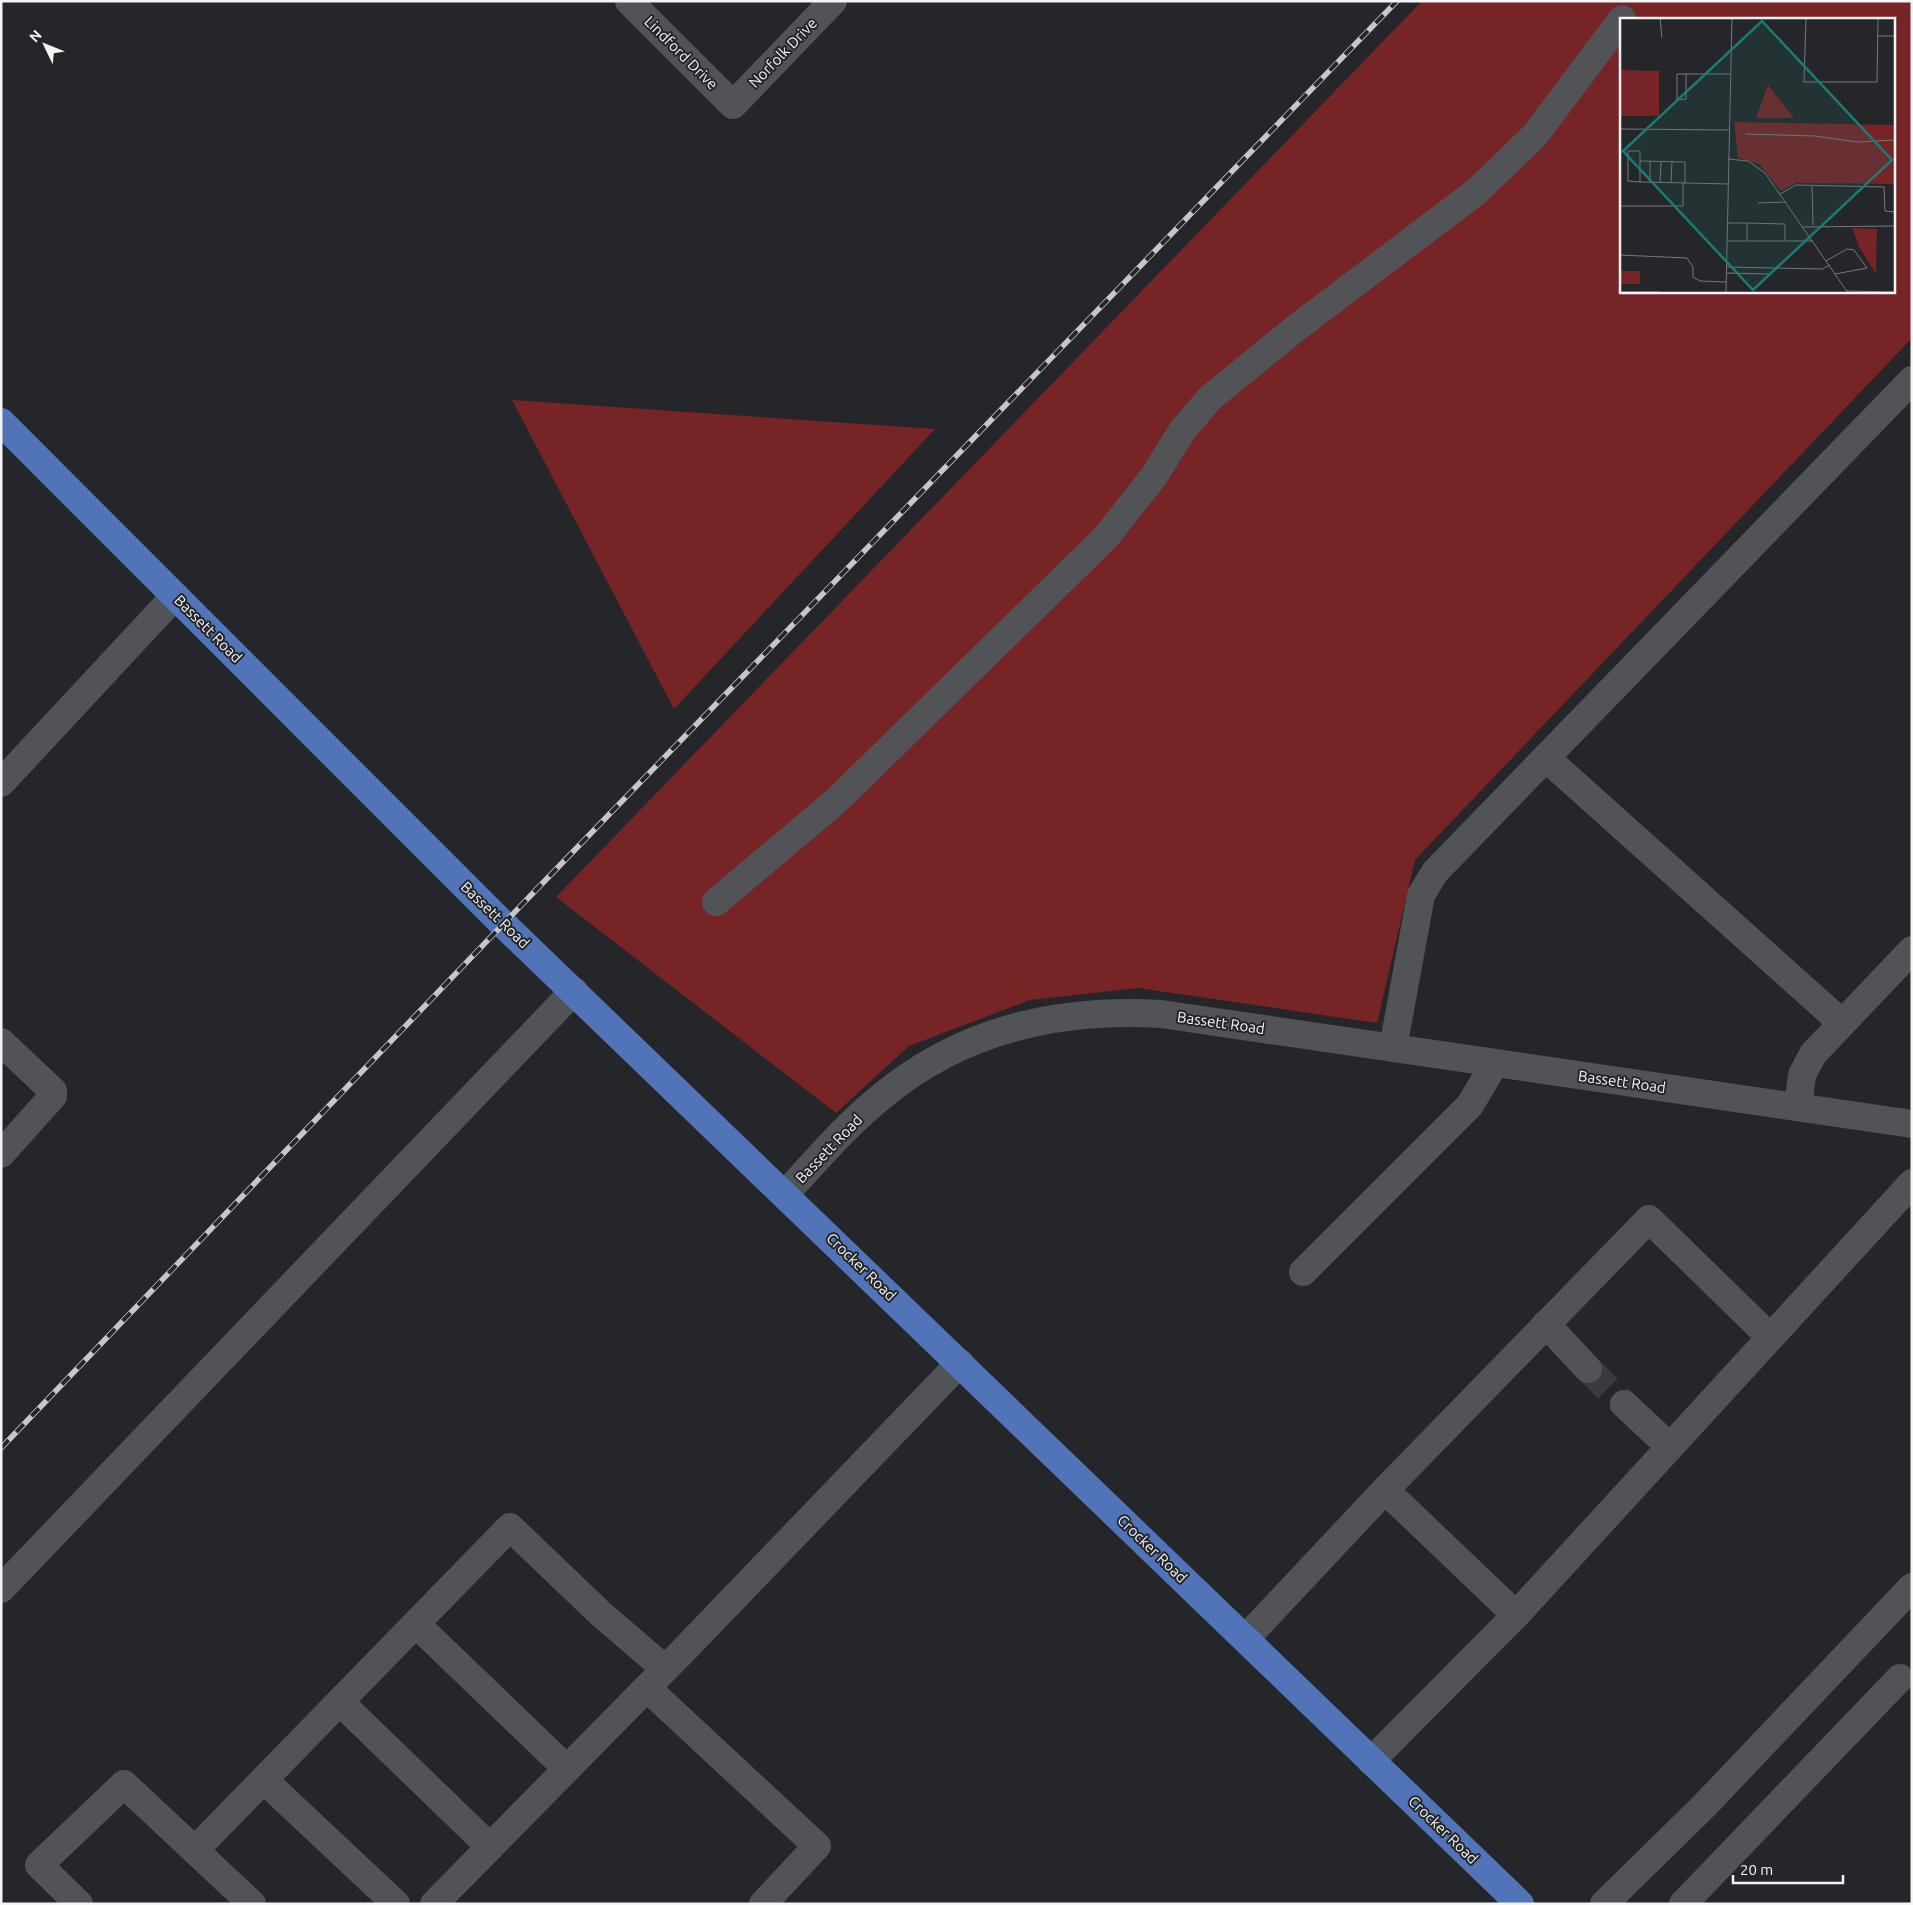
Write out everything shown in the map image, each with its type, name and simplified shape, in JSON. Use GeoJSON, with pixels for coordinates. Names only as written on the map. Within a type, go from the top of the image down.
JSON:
{"type":"FeatureCollection","features":[{"type":"Feature","properties":{"kind":"main road","name":"Bassett Road"},"geometry":{"type":"LineString","coordinates":[[1,422],[503,924],[785,1194]]}},
{"type":"Feature","properties":{"kind":"main road","name":"Crocker Road"},"geometry":{"type":"LineString","coordinates":[[785,1194],[1520,1904]]}},
{"type":"Feature","properties":{"kind":"street","name":"Lindford Drive"},"geometry":{"type":"LineString","coordinates":[[629,1],[734,105]]}},
{"type":"Feature","properties":{"kind":"street","name":"Norfolk Drive"},"geometry":{"type":"LineString","coordinates":[[734,105],[833,1]]}},
{"type":"Feature","properties":{"kind":"street"},"geometry":{"type":"LineString","coordinates":[[1623,18],[1634,1]]}},
{"type":"Feature","properties":{"kind":"street"},"geometry":{"type":"LineString","coordinates":[[716,902],[836,801],[1106,538],[1154,476],[1182,431],[1210,398],[1296,328],[1476,192],[1535,136],[1620,22]]}},
{"type":"Feature","properties":{"kind":"street"},"geometry":{"type":"LineString","coordinates":[[1393,1048],[1421,894],[1435,872],[1912,380]]}},
{"type":"Feature","properties":{"kind":"street"},"geometry":{"type":"LineString","coordinates":[[1,783],[175,596]]}},
{"type":"Feature","properties":{"kind":"street"},"geometry":{"type":"LineString","coordinates":[[1546,758],[1842,1023]]}},
{"type":"Feature","properties":{"kind":"street"},"geometry":{"type":"LineString","coordinates":[[1798,1107],[1802,1075],[1813,1054],[1912,950]]}},
{"type":"Feature","properties":{"kind":"street"},"geometry":{"type":"LineString","coordinates":[[1,1588],[574,991]]}},
{"type":"Feature","properties":{"kind":"street","name":"Bassett Road"},"geometry":{"type":"LineString","coordinates":[[785,1194],[863,1113],[909,1075],[961,1046],[1012,1026],[1038,1020],[1109,1012],[1161,1014],[1912,1124]]}},
{"type":"Feature","properties":{"kind":"street"},"geometry":{"type":"LineString","coordinates":[[1,1042],[53,1091],[53,1096],[1,1154]]}},
{"type":"Feature","properties":{"kind":"street"},"geometry":{"type":"LineString","coordinates":[[1303,1272],[1470,1105],[1495,1063]]}},
{"type":"Feature","properties":{"kind":"street"},"geometry":{"type":"LineString","coordinates":[[1372,1761],[1516,1615],[1912,1183]]}},
{"type":"Feature","properties":{"kind":"street"},"geometry":{"type":"LineString","coordinates":[[1246,1638],[1385,1490],[1649,1219],[1770,1337]]}},
{"type":"Feature","properties":{"kind":"street"},"geometry":{"type":"LineString","coordinates":[[1546,1324],[1588,1369]]}},
{"type":"Feature","properties":{"kind":"street"},"geometry":{"type":"LineString","coordinates":[[434,1904],[656,1678],[960,1363]]}},
{"type":"Feature","properties":{"kind":"street"},"geometry":{"type":"LineString","coordinates":[[1624,1404],[1670,1447]]}},
{"type":"Feature","properties":{"kind":"street"},"geometry":{"type":"LineString","coordinates":[[1385,1490],[1516,1615]]}},
{"type":"Feature","properties":{"kind":"street"},"geometry":{"type":"LineString","coordinates":[[195,1850],[510,1527],[601,1614],[656,1678],[817,1846],[763,1904]]}},
{"type":"Feature","properties":{"kind":"street"},"geometry":{"type":"LineString","coordinates":[[1604,1904],[1704,1806],[1912,1587]]}},
{"type":"Feature","properties":{"kind":"street"},"geometry":{"type":"LineString","coordinates":[[416,1624],[567,1769]]}},
{"type":"Feature","properties":{"kind":"street"},"geometry":{"type":"LineString","coordinates":[[1684,1904],[1900,1678]]}},
{"type":"Feature","properties":{"kind":"street"},"geometry":{"type":"LineString","coordinates":[[340,1702],[490,1847]]}},
{"type":"Feature","properties":{"kind":"street"},"geometry":{"type":"LineString","coordinates":[[264,1780],[396,1904]]}},
{"type":"Feature","properties":{"kind":"street"},"geometry":{"type":"LineString","coordinates":[[78,1904],[38,1865],[124,1784],[252,1904]]}},
{"type":"Feature","properties":{"kind":"shaded area"},"geometry":{"type":"Polygon","coordinates":[[[1422,1],[1912,1],[1912,338],[1415,860],[1377,1023],[1138,988],[1030,1000],[909,1046],[836,1113],[556,897],[1422,1]]]}},
{"type":"Feature","properties":{"kind":"shaded area"},"geometry":{"type":"Polygon","coordinates":[[[512,400],[935,429],[674,709],[512,400]]]}},
{"type":"Feature","properties":{"kind":"tunnel"},"geometry":{"type":"LineString","coordinates":[[1588,1369],[1624,1404]]}},
{"type":"Feature","properties":{"kind":"railway"},"geometry":{"type":"LineString","coordinates":[[1,1448],[534,892],[1397,1]]}}]}
